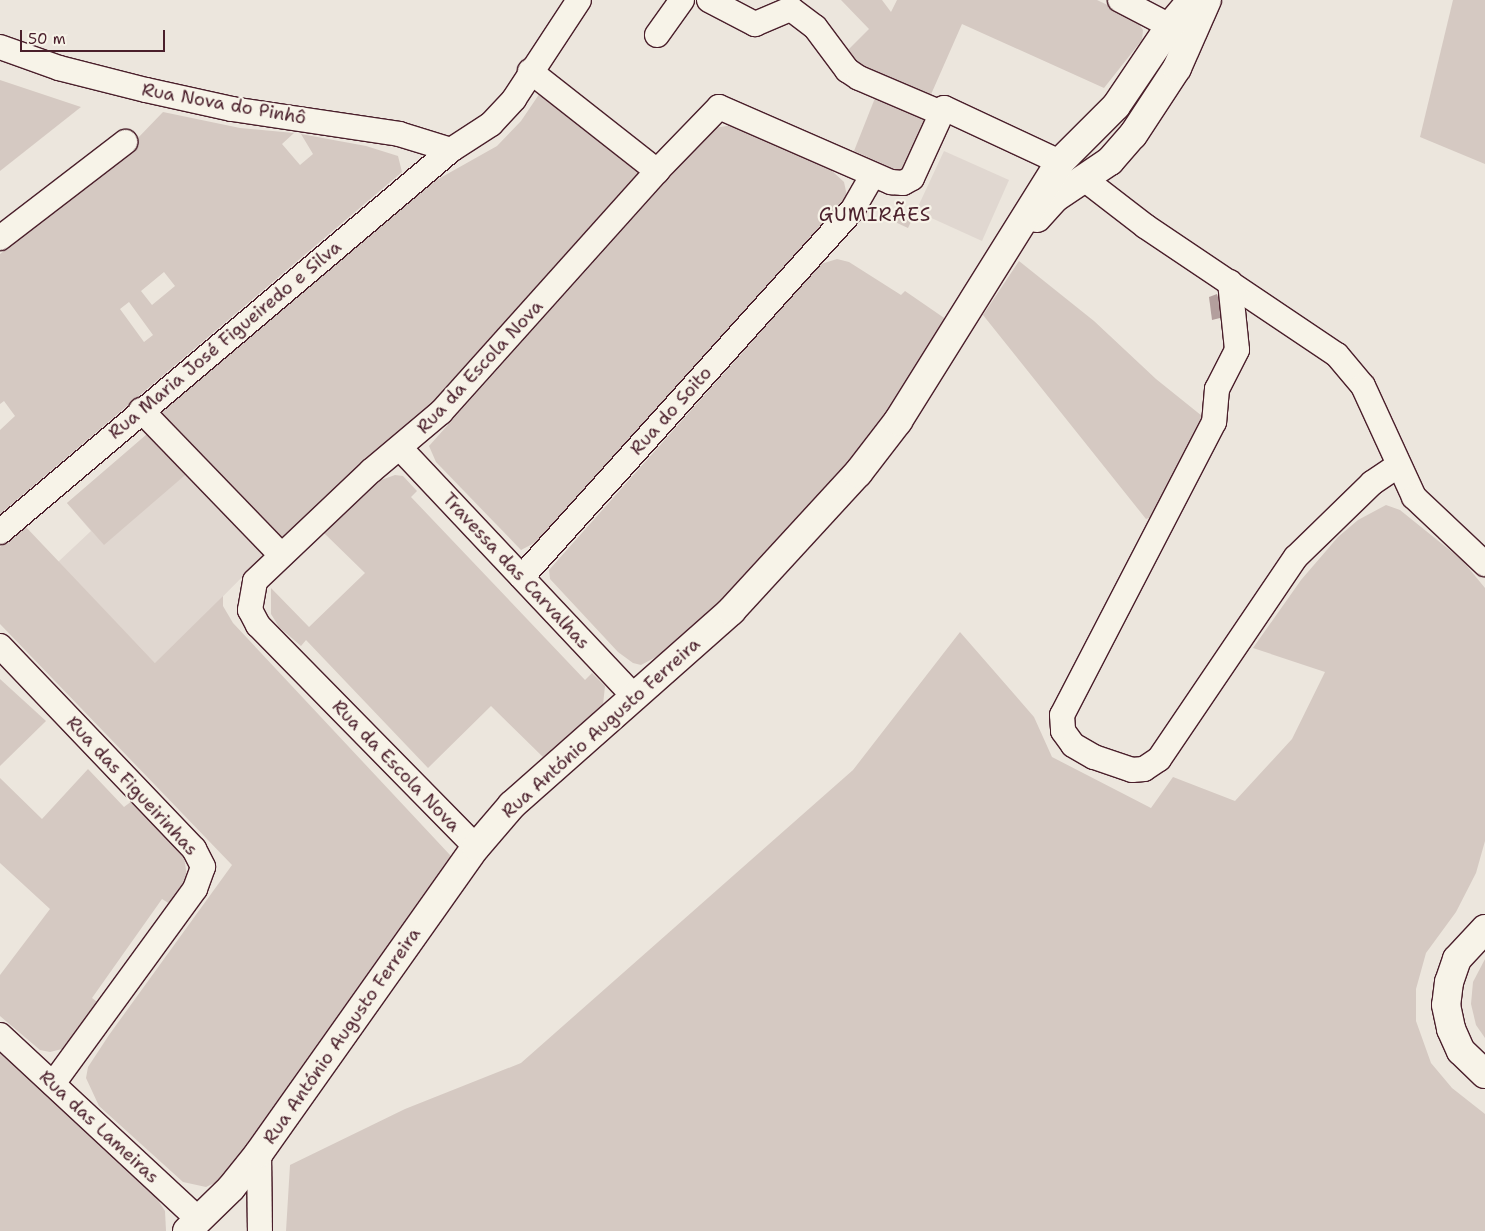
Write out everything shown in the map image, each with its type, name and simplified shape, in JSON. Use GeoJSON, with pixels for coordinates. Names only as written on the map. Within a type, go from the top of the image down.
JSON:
{"type":"FeatureCollection","features":[{"type":"Feature","properties":{"kind":"street","name":"Rua Maria José Figueiredo e Silva"},"geometry":{"type":"LineString","coordinates":[[0,532],[141,410],[451,150],[505,112],[530,71],[579,0]]}},
{"type":"Feature","properties":{"kind":"street"},"geometry":{"type":"LineString","coordinates":[[657,34],[682,0]]}},
{"type":"Feature","properties":{"kind":"street"},"geometry":{"type":"LineString","coordinates":[[709,0],[755,24],[788,5],[815,26],[847,70],[859,78],[941,113],[944,108],[1064,157],[1066,168],[1074,177],[1083,178],[1145,226],[1337,355],[1350,369],[1377,412],[1397,466],[1414,497],[1485,564]]}},
{"type":"Feature","properties":{"kind":"street"},"geometry":{"type":"LineString","coordinates":[[1120,0],[1180,32]]}},
{"type":"Feature","properties":{"kind":"street","name":"Rua António Augusto Ferreira"},"geometry":{"type":"LineString","coordinates":[[986,279],[1048,206],[1083,178],[1110,161],[1133,135],[1178,68],[1180,32],[1192,0]]}},
{"type":"Feature","properties":{"kind":"street","name":"Rua António Augusto Ferreira"},"geometry":{"type":"LineString","coordinates":[[193,1226],[259,1153],[476,847],[512,805],[633,695],[736,606],[838,497],[898,421],[1064,157],[1116,106],[1207,0]]}},
{"type":"Feature","properties":{"kind":"street","name":"Rua Nova do Pinhô"},"geometry":{"type":"LineString","coordinates":[[0,47],[59,68],[146,90],[232,109],[399,134],[451,150]]}},
{"type":"Feature","properties":{"kind":"street"},"geometry":{"type":"LineString","coordinates":[[530,71],[657,171]]}},
{"type":"Feature","properties":{"kind":"street","name":"Rua da Escola Nova"},"geometry":{"type":"LineString","coordinates":[[476,847],[258,625],[250,610],[255,582],[281,555],[467,386],[657,171],[720,107],[872,176],[903,183],[912,178],[941,113]]}},
{"type":"Feature","properties":{"kind":"street"},"geometry":{"type":"LineString","coordinates":[[0,238],[126,142]]}},
{"type":"Feature","properties":{"kind":"street","name":"Rua do Soito"},"geometry":{"type":"LineString","coordinates":[[522,577],[853,210],[872,176]]}},
{"type":"Feature","properties":{"kind":"street"},"geometry":{"type":"LineString","coordinates":[[1230,282],[1237,350],[1217,389],[1214,422],[1062,716],[1063,732],[1073,745],[1102,761],[1132,770],[1144,768],[1159,759],[1296,557],[1372,483],[1397,466]]}},
{"type":"Feature","properties":{"kind":"street"},"geometry":{"type":"LineString","coordinates":[[141,410],[281,555]]}},
{"type":"Feature","properties":{"kind":"street","name":"Travessa das Carvalhas"},"geometry":{"type":"LineString","coordinates":[[400,448],[633,695]]}},
{"type":"Feature","properties":{"kind":"street","name":"Rua das Figueirinhas"},"geometry":{"type":"LineString","coordinates":[[0,646],[194,849],[203,867],[194,889],[53,1084]]}},
{"type":"Feature","properties":{"kind":"street"},"geometry":{"type":"LineString","coordinates":[[1485,928],[1457,959],[1449,982],[1446,1005],[1451,1029],[1461,1050],[1485,1074]]}},
{"type":"Feature","properties":{"kind":"street","name":"Rua das Lameiras"},"geometry":{"type":"LineString","coordinates":[[0,1035],[53,1084],[193,1226]]}},
{"type":"Feature","properties":{"kind":"street"},"geometry":{"type":"LineString","coordinates":[[259,1153],[260,1231]]}},
{"type":"Feature","properties":{"kind":"shaded area"},"geometry":{"type":"Polygon","coordinates":[[[841,0],[882,0],[891,12],[897,0],[1097,0],[1135,18],[1143,30],[1142,40],[1104,88],[962,24],[929,99],[869,74],[845,53],[869,29],[841,0]]]}},
{"type":"Feature","properties":{"kind":"shaded area"},"geometry":{"type":"Polygon","coordinates":[[[1453,0],[1485,0],[1485,164],[1420,137],[1453,0]]]}},
{"type":"Feature","properties":{"kind":"shaded area"},"geometry":{"type":"Polygon","coordinates":[[[0,80],[81,107],[0,171],[0,80]]]}},
{"type":"Feature","properties":{"kind":"shaded area"},"geometry":{"type":"Polygon","coordinates":[[[542,90],[642,172],[427,412],[280,543],[155,417],[433,182],[497,146],[521,121],[542,90]]]}},
{"type":"Feature","properties":{"kind":"shaded area"},"geometry":{"type":"Polygon","coordinates":[[[877,93],[930,116],[912,158],[901,172],[854,151],[877,93]]]}},
{"type":"Feature","properties":{"kind":"shaded area"},"geometry":{"type":"Polygon","coordinates":[[[163,112],[240,128],[294,133],[282,144],[300,165],[313,154],[301,134],[366,146],[398,156],[402,172],[0,514],[0,430],[15,416],[4,401],[0,404],[0,254],[108,169],[163,112]],[[164,272],[141,291],[152,305],[175,286],[164,272]],[[129,302],[120,309],[144,342],[153,335],[129,302]]]}},
{"type":"Feature","properties":{"kind":"shaded area"},"geometry":{"type":"Polygon","coordinates":[[[733,125],[831,170],[844,182],[847,196],[540,540],[521,550],[436,462],[429,446],[714,128],[733,125]]]}},
{"type":"Feature","properties":{"kind":"shaded area"},"geometry":{"type":"Polygon","coordinates":[[[944,151],[1009,180],[982,241],[916,211],[944,151]]]}},
{"type":"Feature","properties":{"kind":"shaded area"},"geometry":{"type":"Polygon","coordinates":[[[916,211],[908,228],[882,216],[916,211]]]}},
{"type":"Feature","properties":{"kind":"shaded area"},"geometry":{"type":"Polygon","coordinates":[[[837,259],[849,262],[901,295],[905,291],[950,322],[875,436],[721,604],[658,656],[641,665],[633,663],[618,652],[550,579],[549,570],[821,264],[837,259]]]}},
{"type":"Feature","properties":{"kind":"shaded area"},"geometry":{"type":"Polygon","coordinates":[[[1019,261],[1094,321],[1156,379],[1202,416],[1204,424],[1156,513],[1149,518],[1146,519],[983,315],[1019,261]]]}},
{"type":"Feature","properties":{"kind":"shaded area"},"geometry":{"type":"Polygon","coordinates":[[[1217,294],[1224,317],[1212,320],[1209,297],[1217,294]]]}},
{"type":"Feature","properties":{"kind":"shaded area"},"geometry":{"type":"Polygon","coordinates":[[[153,429],[268,551],[156,664],[58,562],[91,531],[67,503],[153,429]]]}},
{"type":"Feature","properties":{"kind":"shaded area"},"geometry":{"type":"Polygon","coordinates":[[[153,429],[191,470],[104,545],[67,503],[153,429]]]}},
{"type":"Feature","properties":{"kind":"shaded area"},"geometry":{"type":"Polygon","coordinates":[[[395,475],[403,476],[417,491],[411,497],[585,680],[592,673],[605,686],[603,705],[544,758],[491,706],[428,768],[306,640],[301,646],[279,627],[271,614],[271,588],[309,627],[365,573],[324,533],[381,480],[395,475]]]}},
{"type":"Feature","properties":{"kind":"shaded area"},"geometry":{"type":"Polygon","coordinates":[[[1386,505],[1400,510],[1462,560],[1485,588],[1485,841],[1476,873],[1456,912],[1426,953],[1416,989],[1416,1021],[1431,1063],[1452,1088],[1485,1114],[1485,1231],[286,1231],[290,1165],[405,1109],[521,1063],[853,770],[960,632],[1034,717],[1052,757],[1151,808],[1173,777],[1235,801],[1292,739],[1325,672],[1253,648],[1301,580],[1338,537],[1358,520],[1386,505]]]}},
{"type":"Feature","properties":{"kind":"shaded area"},"geometry":{"type":"Polygon","coordinates":[[[24,525],[155,663],[223,596],[223,606],[233,623],[450,855],[451,865],[280,1105],[221,1180],[206,1187],[183,1182],[99,1106],[86,1078],[88,1067],[109,1035],[232,865],[0,624],[0,547],[24,525]]]}},
{"type":"Feature","properties":{"kind":"shaded area"},"geometry":{"type":"Polygon","coordinates":[[[0,679],[46,721],[0,766],[0,679]]]}},
{"type":"Feature","properties":{"kind":"shaded area"},"geometry":{"type":"Polygon","coordinates":[[[88,769],[124,807],[132,801],[184,857],[187,877],[170,904],[162,899],[92,998],[100,1004],[66,1048],[50,1052],[40,1050],[0,1016],[0,975],[50,909],[0,863],[0,778],[42,819],[88,769]]]}},
{"type":"Feature","properties":{"kind":"shaded area"},"geometry":{"type":"Polygon","coordinates":[[[1485,959],[1485,1038],[1476,1025],[1471,1004],[1473,982],[1485,959]]]}},
{"type":"Feature","properties":{"kind":"shaded area"},"geometry":{"type":"Polygon","coordinates":[[[0,1051],[154,1194],[165,1211],[166,1231],[0,1231],[0,1051]]]}},
{"type":"Feature","properties":{"kind":"district","name":"GUMIRÃES"},"geometry":{"type":"Point","coordinates":[875,215]}}]}
